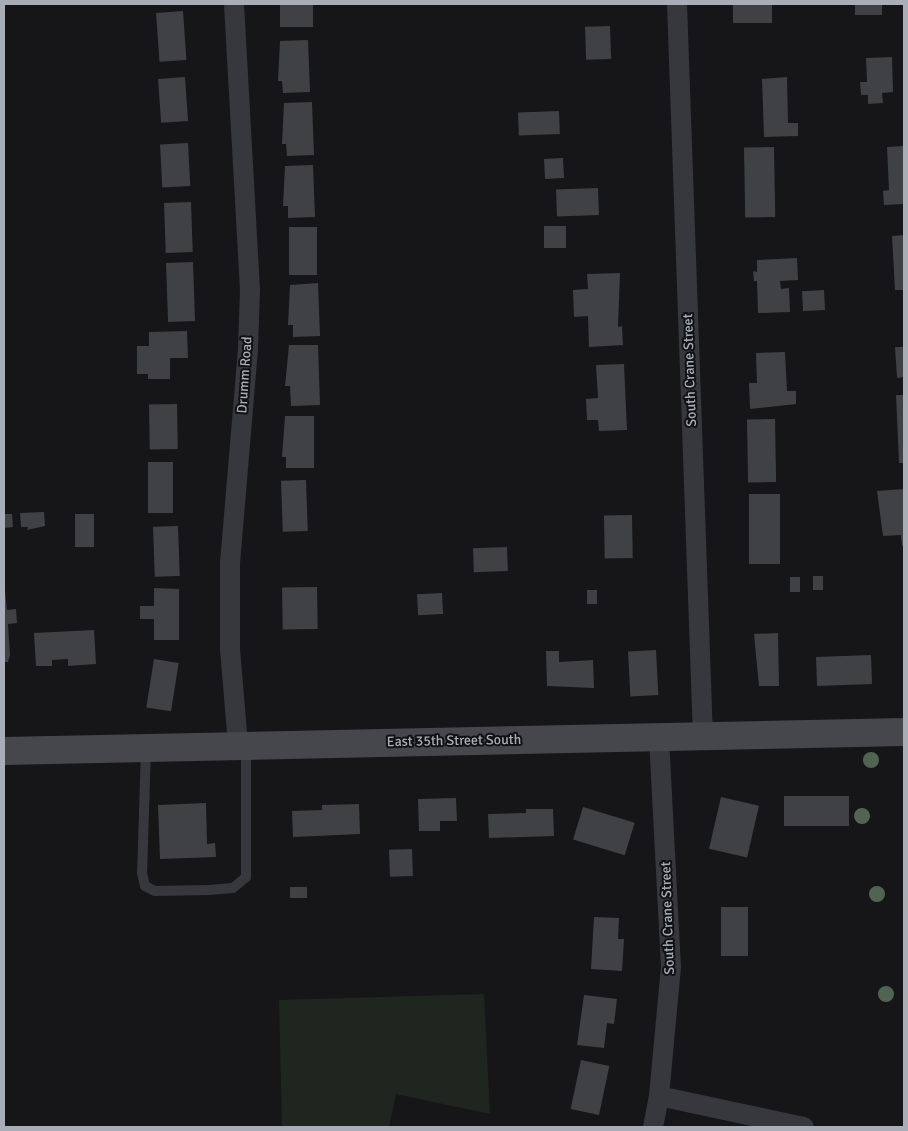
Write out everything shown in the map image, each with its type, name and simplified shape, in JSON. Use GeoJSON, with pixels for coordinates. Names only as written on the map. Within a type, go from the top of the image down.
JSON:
{"type":"FeatureCollection","features":[{"type":"Feature","properties":{"kind":"main road","name":"East 35th Street South"},"geometry":{"type":"LineString","coordinates":[[4,751],[904,732]]}},
{"type":"Feature","properties":{"kind":"street","name":"Drumm Road"},"geometry":{"type":"LineString","coordinates":[[234,4],[250,290],[248,349],[230,562],[230,649],[242,745]]}},
{"type":"Feature","properties":{"kind":"street","name":"South Crane Street"},"geometry":{"type":"LineString","coordinates":[[677,4],[704,736]]}},
{"type":"Feature","properties":{"kind":"street","name":"South Crane Street"},"geometry":{"type":"LineString","coordinates":[[653,1127],[659,1096],[671,967],[659,737]]}},
{"type":"Feature","properties":{"kind":"street"},"geometry":{"type":"LineString","coordinates":[[659,1096],[804,1127]]}},
{"type":"Feature","properties":{"kind":"lane"},"geometry":{"type":"LineString","coordinates":[[146,747],[142,855],[145,886],[155,891],[232,888],[246,877],[242,745]]}},
{"type":"Feature","properties":{"kind":"shaded area"},"geometry":{"type":"Polygon","coordinates":[[[484,994],[490,1114],[396,1094],[389,1127],[282,1127],[279,1000],[484,994]]]}},
{"type":"Feature","properties":{"kind":"building"},"geometry":{"type":"Polygon","coordinates":[[[280,4],[313,4],[313,27],[280,27],[280,4]]]}},
{"type":"Feature","properties":{"kind":"building"},"geometry":{"type":"Polygon","coordinates":[[[733,4],[772,4],[772,23],[733,23],[733,4]]]}},
{"type":"Feature","properties":{"kind":"building"},"geometry":{"type":"Polygon","coordinates":[[[855,4],[882,4],[882,15],[855,15],[855,4]]]}},
{"type":"Feature","properties":{"kind":"building"},"geometry":{"type":"Polygon","coordinates":[[[183,11],[186,60],[159,62],[156,13],[183,11]]]}},
{"type":"Feature","properties":{"kind":"building"},"geometry":{"type":"Polygon","coordinates":[[[610,26],[611,59],[586,60],[585,27],[610,26]]]}},
{"type":"Feature","properties":{"kind":"building"},"geometry":{"type":"Polygon","coordinates":[[[308,40],[310,92],[283,93],[282,81],[278,81],[280,41],[308,40]]]}},
{"type":"Feature","properties":{"kind":"building"},"geometry":{"type":"Polygon","coordinates":[[[892,57],[893,92],[882,93],[883,103],[868,104],[868,95],[861,95],[860,82],[867,82],[866,58],[892,57]]]}},
{"type":"Feature","properties":{"kind":"building"},"geometry":{"type":"Polygon","coordinates":[[[185,77],[188,121],[161,123],[158,79],[185,77]]]}},
{"type":"Feature","properties":{"kind":"building"},"geometry":{"type":"Polygon","coordinates":[[[787,77],[788,123],[798,123],[798,136],[764,137],[762,79],[787,77]]]}},
{"type":"Feature","properties":{"kind":"building"},"geometry":{"type":"Polygon","coordinates":[[[312,102],[314,155],[287,156],[286,144],[282,144],[284,103],[312,102]]]}},
{"type":"Feature","properties":{"kind":"building"},"geometry":{"type":"Polygon","coordinates":[[[559,111],[560,134],[519,135],[518,112],[559,111]]]}},
{"type":"Feature","properties":{"kind":"building"},"geometry":{"type":"Polygon","coordinates":[[[188,143],[190,186],[162,187],[160,144],[188,143]]]}},
{"type":"Feature","properties":{"kind":"building"},"geometry":{"type":"Polygon","coordinates":[[[904,146],[904,204],[884,205],[883,191],[889,190],[887,147],[904,146]]]}},
{"type":"Feature","properties":{"kind":"building"},"geometry":{"type":"Polygon","coordinates":[[[774,147],[775,217],[745,218],[744,148],[774,147]]]}},
{"type":"Feature","properties":{"kind":"building"},"geometry":{"type":"Polygon","coordinates":[[[563,158],[564,178],[545,179],[544,159],[563,158]]]}},
{"type":"Feature","properties":{"kind":"building"},"geometry":{"type":"Polygon","coordinates":[[[313,165],[315,217],[288,218],[288,206],[283,206],[285,166],[313,165]]]}},
{"type":"Feature","properties":{"kind":"building"},"geometry":{"type":"Polygon","coordinates":[[[598,188],[599,215],[557,216],[556,189],[598,188]]]}},
{"type":"Feature","properties":{"kind":"building"},"geometry":{"type":"Polygon","coordinates":[[[191,202],[193,252],[166,253],[164,203],[191,202]]]}},
{"type":"Feature","properties":{"kind":"building"},"geometry":{"type":"Polygon","coordinates":[[[544,226],[566,226],[566,248],[544,248],[544,226]]]}},
{"type":"Feature","properties":{"kind":"building"},"geometry":{"type":"Polygon","coordinates":[[[289,227],[317,227],[317,275],[289,275],[289,227]]]}},
{"type":"Feature","properties":{"kind":"building"},"geometry":{"type":"Polygon","coordinates":[[[904,235],[904,290],[895,290],[892,236],[904,235]]]}},
{"type":"Feature","properties":{"kind":"building"},"geometry":{"type":"Polygon","coordinates":[[[797,258],[798,280],[780,281],[781,289],[789,288],[790,312],[758,313],[757,281],[754,281],[753,271],[757,272],[757,260],[797,258]]]}},
{"type":"Feature","properties":{"kind":"building"},"geometry":{"type":"Polygon","coordinates":[[[193,262],[195,321],[168,322],[166,263],[193,262]]]}},
{"type":"Feature","properties":{"kind":"building"},"geometry":{"type":"Polygon","coordinates":[[[620,273],[618,327],[622,326],[623,345],[589,347],[588,316],[574,317],[573,290],[588,289],[587,274],[620,273]]]}},
{"type":"Feature","properties":{"kind":"building"},"geometry":{"type":"Polygon","coordinates":[[[318,283],[320,336],[293,337],[293,325],[288,325],[290,285],[318,283]]]}},
{"type":"Feature","properties":{"kind":"building"},"geometry":{"type":"Polygon","coordinates":[[[824,290],[825,310],[803,311],[802,291],[824,290]]]}},
{"type":"Feature","properties":{"kind":"building"},"geometry":{"type":"Polygon","coordinates":[[[187,331],[188,358],[170,358],[170,379],[148,379],[148,374],[137,374],[137,346],[149,346],[149,332],[187,331]]]}},
{"type":"Feature","properties":{"kind":"building"},"geometry":{"type":"Polygon","coordinates":[[[289,345],[318,345],[320,405],[291,406],[290,386],[285,386],[289,345]]]}},
{"type":"Feature","properties":{"kind":"building"},"geometry":{"type":"Polygon","coordinates":[[[895,347],[904,347],[904,377],[897,378],[895,347]]]}},
{"type":"Feature","properties":{"kind":"building"},"geometry":{"type":"Polygon","coordinates":[[[785,352],[787,391],[796,391],[796,404],[750,409],[749,383],[757,383],[756,353],[785,352]]]}},
{"type":"Feature","properties":{"kind":"building"},"geometry":{"type":"Polygon","coordinates":[[[624,364],[627,430],[599,431],[598,420],[587,420],[586,399],[598,398],[596,365],[624,364]]]}},
{"type":"Feature","properties":{"kind":"building"},"geometry":{"type":"Polygon","coordinates":[[[896,395],[904,395],[904,463],[899,463],[896,395]]]}},
{"type":"Feature","properties":{"kind":"building"},"geometry":{"type":"Polygon","coordinates":[[[149,404],[177,404],[178,449],[150,449],[149,404]]]}},
{"type":"Feature","properties":{"kind":"building"},"geometry":{"type":"Polygon","coordinates":[[[285,416],[314,416],[314,468],[286,468],[286,457],[282,457],[285,416]]]}},
{"type":"Feature","properties":{"kind":"building"},"geometry":{"type":"Polygon","coordinates":[[[747,419],[775,419],[776,482],[748,482],[747,419]]]}},
{"type":"Feature","properties":{"kind":"building"},"geometry":{"type":"Polygon","coordinates":[[[148,462],[173,462],[173,513],[148,513],[148,462]]]}},
{"type":"Feature","properties":{"kind":"building"},"geometry":{"type":"Polygon","coordinates":[[[306,480],[308,531],[283,532],[281,481],[306,480]]]}},
{"type":"Feature","properties":{"kind":"building"},"geometry":{"type":"Polygon","coordinates":[[[904,489],[904,546],[902,546],[901,535],[883,536],[877,491],[904,489]]]}},
{"type":"Feature","properties":{"kind":"building"},"geometry":{"type":"Polygon","coordinates":[[[749,494],[780,494],[780,564],[749,564],[749,494]]]}},
{"type":"Feature","properties":{"kind":"building"},"geometry":{"type":"Polygon","coordinates":[[[44,512],[45,526],[27,530],[28,527],[21,527],[20,513],[44,512]]]}},
{"type":"Feature","properties":{"kind":"building"},"geometry":{"type":"Polygon","coordinates":[[[4,514],[12,514],[13,527],[4,528],[4,514]]]}},
{"type":"Feature","properties":{"kind":"building"},"geometry":{"type":"Polygon","coordinates":[[[75,514],[94,514],[94,547],[75,547],[75,514]]]}},
{"type":"Feature","properties":{"kind":"building"},"geometry":{"type":"Polygon","coordinates":[[[604,515],[632,515],[633,558],[605,558],[604,515]]]}},
{"type":"Feature","properties":{"kind":"building"},"geometry":{"type":"Polygon","coordinates":[[[178,526],[180,576],[155,577],[153,527],[178,526]]]}},
{"type":"Feature","properties":{"kind":"building"},"geometry":{"type":"Polygon","coordinates":[[[507,547],[508,571],[474,572],[473,548],[507,547]]]}},
{"type":"Feature","properties":{"kind":"building"},"geometry":{"type":"Polygon","coordinates":[[[813,576],[823,576],[823,590],[813,590],[813,576]]]}},
{"type":"Feature","properties":{"kind":"building"},"geometry":{"type":"Polygon","coordinates":[[[790,577],[800,577],[800,592],[790,592],[790,577]]]}},
{"type":"Feature","properties":{"kind":"building"},"geometry":{"type":"Polygon","coordinates":[[[4,580],[7,610],[16,609],[17,623],[8,624],[10,655],[8,662],[4,662],[4,580]]]}},
{"type":"Feature","properties":{"kind":"building"},"geometry":{"type":"Polygon","coordinates":[[[317,587],[318,629],[283,630],[282,588],[317,587]]]}},
{"type":"Feature","properties":{"kind":"building"},"geometry":{"type":"Polygon","coordinates":[[[154,588],[179,589],[179,640],[154,640],[154,619],[140,619],[140,606],[154,606],[154,588]]]}},
{"type":"Feature","properties":{"kind":"building"},"geometry":{"type":"Polygon","coordinates":[[[587,590],[597,590],[597,604],[587,604],[587,590]]]}},
{"type":"Feature","properties":{"kind":"building"},"geometry":{"type":"Polygon","coordinates":[[[442,593],[443,614],[418,615],[417,594],[442,593]]]}},
{"type":"Feature","properties":{"kind":"building"},"geometry":{"type":"Polygon","coordinates":[[[94,630],[96,664],[68,666],[68,659],[52,660],[52,666],[36,666],[34,633],[94,630]]]}},
{"type":"Feature","properties":{"kind":"building"},"geometry":{"type":"Polygon","coordinates":[[[778,633],[779,686],[759,686],[754,634],[778,633]]]}},
{"type":"Feature","properties":{"kind":"building"},"geometry":{"type":"Polygon","coordinates":[[[656,650],[658,695],[630,696],[628,651],[656,650]]]}},
{"type":"Feature","properties":{"kind":"building"},"geometry":{"type":"Polygon","coordinates":[[[546,651],[559,651],[559,662],[593,660],[594,688],[547,686],[546,651]]]}},
{"type":"Feature","properties":{"kind":"building"},"geometry":{"type":"Polygon","coordinates":[[[871,655],[872,684],[817,686],[816,657],[871,655]]]}},
{"type":"Feature","properties":{"kind":"building"},"geometry":{"type":"Polygon","coordinates":[[[154,659],[179,663],[171,711],[146,707],[154,659]]]}},
{"type":"Feature","properties":{"kind":"building"},"geometry":{"type":"Polygon","coordinates":[[[784,796],[849,796],[849,826],[784,826],[784,796]]]}},
{"type":"Feature","properties":{"kind":"building"},"geometry":{"type":"Polygon","coordinates":[[[721,797],[759,806],[747,857],[709,849],[721,797]]]}},
{"type":"Feature","properties":{"kind":"building"},"geometry":{"type":"Polygon","coordinates":[[[456,798],[457,821],[440,821],[440,831],[419,831],[418,799],[456,798]]]}},
{"type":"Feature","properties":{"kind":"building"},"geometry":{"type":"Polygon","coordinates":[[[206,803],[207,844],[215,843],[216,857],[160,859],[158,805],[206,803]]]}},
{"type":"Feature","properties":{"kind":"building"},"geometry":{"type":"Polygon","coordinates":[[[359,804],[360,834],[293,837],[292,811],[322,810],[322,805],[359,804]]]}},
{"type":"Feature","properties":{"kind":"building"},"geometry":{"type":"Polygon","coordinates":[[[583,807],[635,823],[625,855],[573,840],[583,807]]]}},
{"type":"Feature","properties":{"kind":"building"},"geometry":{"type":"Polygon","coordinates":[[[526,809],[553,809],[554,836],[489,838],[488,814],[526,813],[526,809]]]}},
{"type":"Feature","properties":{"kind":"building"},"geometry":{"type":"Polygon","coordinates":[[[412,849],[413,876],[390,877],[389,850],[412,849]]]}},
{"type":"Feature","properties":{"kind":"building"},"geometry":{"type":"Polygon","coordinates":[[[290,887],[307,887],[307,898],[290,898],[290,887]]]}},
{"type":"Feature","properties":{"kind":"building"},"geometry":{"type":"Polygon","coordinates":[[[721,907],[748,907],[748,956],[721,956],[721,907]]]}},
{"type":"Feature","properties":{"kind":"building"},"geometry":{"type":"Polygon","coordinates":[[[594,917],[619,918],[618,939],[624,939],[622,971],[591,969],[594,917]]]}},
{"type":"Feature","properties":{"kind":"building"},"geometry":{"type":"Polygon","coordinates":[[[584,995],[617,999],[614,1024],[607,1023],[604,1048],[577,1045],[584,995]]]}},
{"type":"Feature","properties":{"kind":"building"},"geometry":{"type":"Polygon","coordinates":[[[581,1060],[609,1066],[599,1115],[571,1109],[581,1060]]]}}]}
